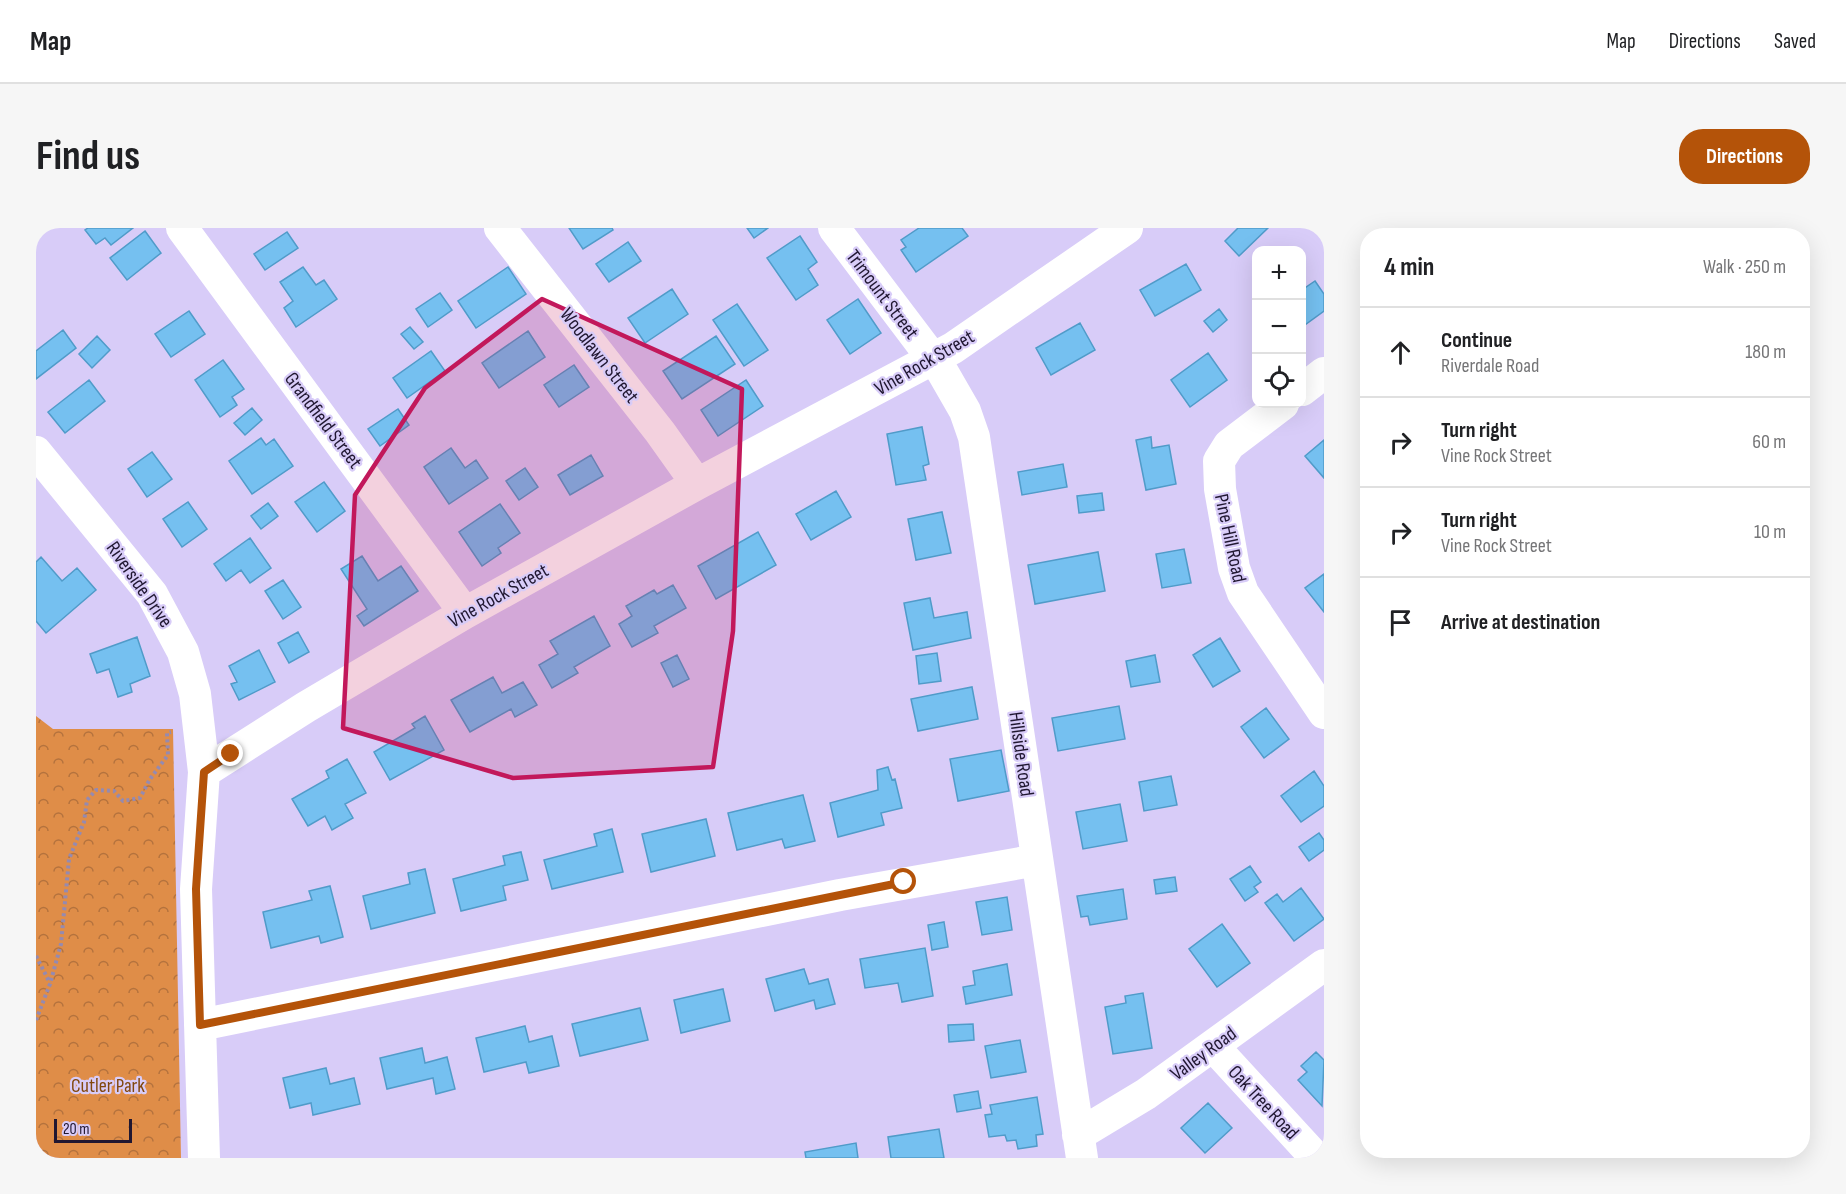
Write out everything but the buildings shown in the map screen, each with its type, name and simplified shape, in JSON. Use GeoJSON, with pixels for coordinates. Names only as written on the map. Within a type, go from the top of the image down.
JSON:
{"type":"FeatureCollection","features":[{"type":"Feature","properties":{"kind":"street","name":"Grandfield Street"},"geometry":{"type":"LineString","coordinates":[[182,228],[465,614]]}},
{"type":"Feature","properties":{"kind":"street","name":"Woodlawn Street"},"geometry":{"type":"LineString","coordinates":[[500,228],[660,432],[697,484]]}},
{"type":"Feature","properties":{"kind":"street","name":"Trimount Street"},"geometry":{"type":"LineString","coordinates":[[834,228],[933,359]]}},
{"type":"Feature","properties":{"kind":"street","name":"Vine Rock Street"},"geometry":{"type":"LineString","coordinates":[[204,772],[291,716],[465,614],[697,484],[933,359],[1019,304],[1127,228]]}},
{"type":"Feature","properties":{"kind":"street","name":"Hillside Road"},"geometry":{"type":"LineString","coordinates":[[933,359],[965,411],[976,445],[1080,1147]]}},
{"type":"Feature","properties":{"kind":"street"},"geometry":{"type":"LineString","coordinates":[[1306,387],[1324,373]]}},
{"type":"Feature","properties":{"kind":"street","name":"Pine Hill Road"},"geometry":{"type":"LineString","coordinates":[[1278,408],[1229,445],[1220,461],[1218,472],[1234,568],[1243,593],[1314,675],[1324,713]]}},
{"type":"Feature","properties":{"kind":"street","name":"Riverside Drive"},"geometry":{"type":"LineString","coordinates":[[36,452],[142,579],[171,625],[183,652],[195,694],[204,772]]}},
{"type":"Feature","properties":{"kind":"street"},"geometry":{"type":"LineString","coordinates":[[204,772],[196,889],[204,1158]]}},
{"type":"Feature","properties":{"kind":"street"},"geometry":{"type":"LineString","coordinates":[[200,1025],[894,884],[1037,860]]}},
{"type":"Feature","properties":{"kind":"street","name":"Valley Road"},"geometry":{"type":"LineString","coordinates":[[1080,1147],[1127,1106],[1324,965]]}},
{"type":"Feature","properties":{"kind":"street","name":"Oak Tree Road"},"geometry":{"type":"LineString","coordinates":[[1213,1046],[1316,1158]]}},
{"type":"Feature","properties":{"kind":"path"},"geometry":{"type":"LineString","coordinates":[[36,1020],[50,984],[61,944],[69,859],[84,822],[87,800],[96,790],[114,791],[123,801],[140,798],[150,779],[168,755],[167,734],[175,732]]}},
{"type":"Feature","properties":{"kind":"path"},"geometry":{"type":"LineString","coordinates":[[36,956],[50,984]]}},
{"type":"Feature","properties":{"kind":"highlighted area"},"geometry":{"type":"Polygon","coordinates":[[[542,299],[742,389],[733,631],[713,767],[513,778],[343,728],[355,495],[425,388],[542,299]]]}},
{"type":"Feature","properties":{"kind":"green space","name":"Cutler Park"},"geometry":{"type":"Polygon","coordinates":[[[36,716],[53,729],[173,729],[181,1158],[36,1158],[36,716]]]}},
{"type":"Feature","properties":{"kind":"route"},"geometry":{"type":"LineString","coordinates":[[231,754],[204,772],[196,889],[200,1025],[904,882]]}}]}
